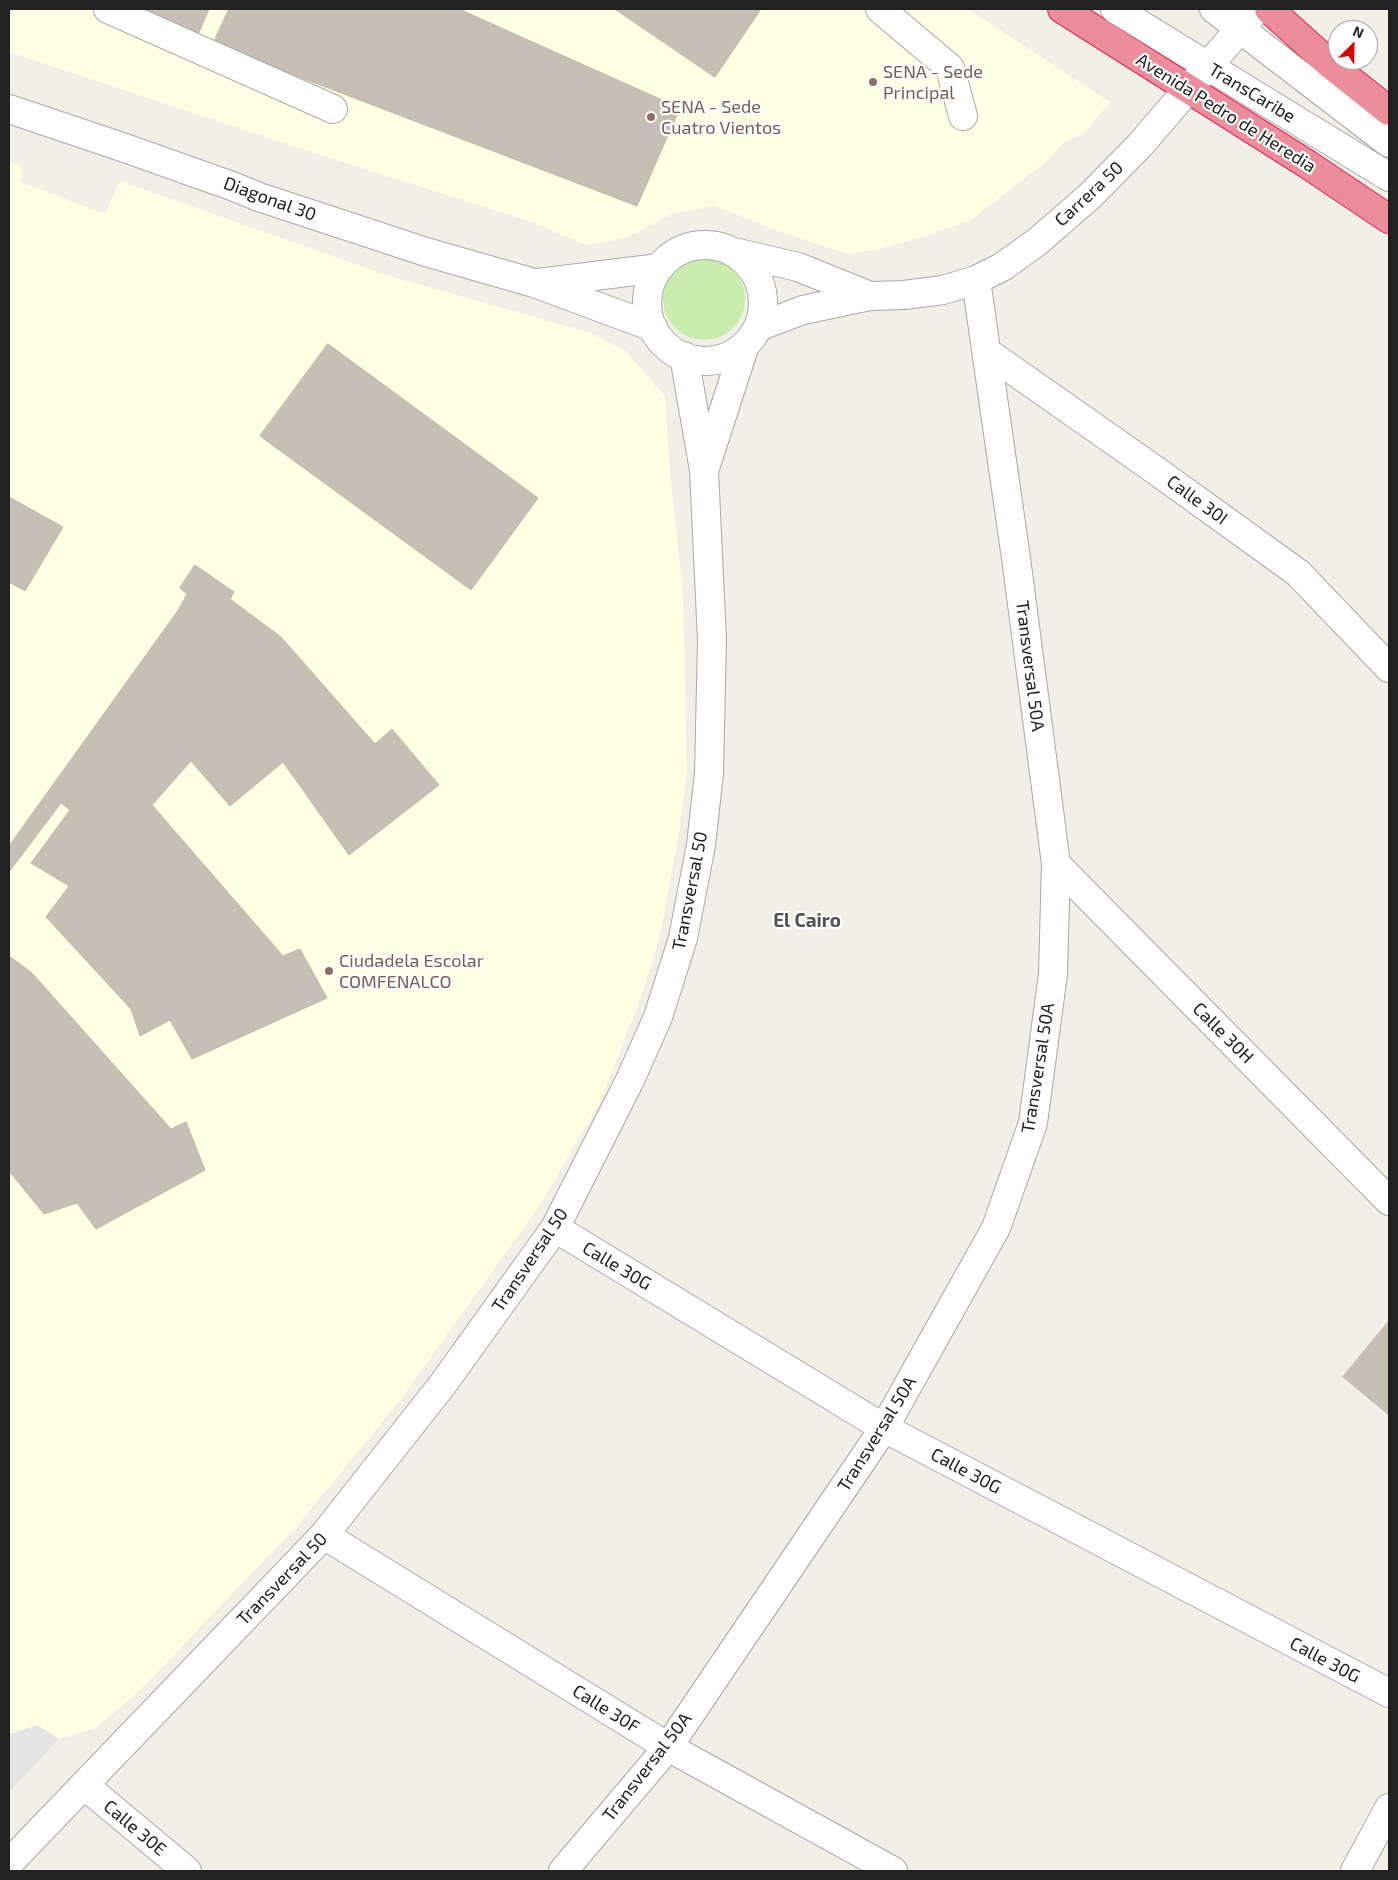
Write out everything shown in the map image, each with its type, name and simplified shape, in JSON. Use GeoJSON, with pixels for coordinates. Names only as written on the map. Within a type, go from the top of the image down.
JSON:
{"type":"FeatureCollection","features":[{"type":"Feature","properties":{"kind":"highway","name":"Avenida Pedro de Heredia"},"geometry":{"type":"LineString","coordinates":[[1062,9],[1307,164],[1389,219]]}},
{"type":"Feature","properties":{"kind":"highway"},"geometry":{"type":"LineString","coordinates":[[1269,9],[1330,64],[1389,111]]}},
{"type":"Feature","properties":{"kind":"street"},"geometry":{"type":"LineString","coordinates":[[108,9],[333,109]]}},
{"type":"Feature","properties":{"kind":"street"},"geometry":{"type":"LineString","coordinates":[[880,9],[950,68],[962,116]]}},
{"type":"Feature","properties":{"kind":"street","name":"TransCaribe"},"geometry":{"type":"LineString","coordinates":[[1115,9],[1389,177]]}},
{"type":"Feature","properties":{"kind":"street"},"geometry":{"type":"LineString","coordinates":[[1214,9],[1248,19],[1389,143]]}},
{"type":"Feature","properties":{"kind":"street","name":"Carrera 50"},"geometry":{"type":"LineString","coordinates":[[752,336],[803,310],[870,296],[904,295],[943,290],[976,280],[1002,267],[1037,242],[1091,195],[1140,145],[1248,19]]}},
{"type":"Feature","properties":{"kind":"street","name":"Diagonal 30"},"geometry":{"type":"LineString","coordinates":[[9,109],[268,200],[426,252],[534,283],[653,327]]}},
{"type":"Feature","properties":{"kind":"street"},"geometry":{"type":"LineString","coordinates":[[700,245],[716,246],[732,252],[747,262],[758,277],[762,288],[764,305],[752,336],[731,354],[716,359],[700,360],[671,350],[653,327],[648,312],[651,282],[658,268],[670,257],[684,249],[700,245]]}},
{"type":"Feature","properties":{"kind":"street","name":"Carrera 50"},"geometry":{"type":"LineString","coordinates":[[732,252],[798,267],[870,296]]}},
{"type":"Feature","properties":{"kind":"street","name":"Diagonal 30"},"geometry":{"type":"LineString","coordinates":[[534,283],[658,268]]}},
{"type":"Feature","properties":{"kind":"street","name":"Transversal 50A"},"geometry":{"type":"LineString","coordinates":[[562,1871],[668,1747],[884,1428],[996,1228],[1033,1123],[1053,974],[1056,864],[976,280]]}},
{"type":"Feature","properties":{"kind":"street","name":"Transversal 50"},"geometry":{"type":"LineString","coordinates":[[704,470],[752,336]]}},
{"type":"Feature","properties":{"kind":"street","name":"Calle 30I"},"geometry":{"type":"LineString","coordinates":[[987,352],[1298,573],[1389,668]]}},
{"type":"Feature","properties":{"kind":"street","name":"Transversal 50"},"geometry":{"type":"LineString","coordinates":[[9,1863],[324,1535],[443,1384],[555,1228],[630,1080],[658,1017],[683,938],[701,844],[709,773],[712,640],[704,470],[684,356]]}},
{"type":"Feature","properties":{"kind":"street","name":"Calle 30H"},"geometry":{"type":"LineString","coordinates":[[1056,864],[1388,1198]]}},
{"type":"Feature","properties":{"kind":"street","name":"Calle 30G"},"geometry":{"type":"LineString","coordinates":[[555,1228],[884,1428],[1389,1694]]}},
{"type":"Feature","properties":{"kind":"street","name":"Calle 30F"},"geometry":{"type":"LineString","coordinates":[[324,1535],[668,1747],[893,1871]]}},
{"type":"Feature","properties":{"kind":"street","name":"Calle 30E"},"geometry":{"type":"LineString","coordinates":[[84,1785],[187,1871]]}},
{"type":"Feature","properties":{"kind":"street"},"geometry":{"type":"LineString","coordinates":[[1355,1871],[1389,1808]]}},
{"type":"Feature","properties":{"kind":"shaded area","name":"SENA - Sede Cuatro Vientos"},"geometry":{"type":"Polygon","coordinates":[[[9,9],[968,9],[1110,102],[1084,133],[1062,144],[1043,164],[971,220],[929,235],[880,249],[848,254],[786,234],[715,206],[674,213],[626,238],[586,245],[532,222],[305,150],[9,52],[9,9]]]}},
{"type":"Feature","properties":{"kind":"shaded area","name":"Ciudadela Escolar COMFENALCO"},"geometry":{"type":"Polygon","coordinates":[[[9,162],[22,167],[21,182],[105,214],[120,181],[386,275],[591,333],[627,352],[665,397],[670,472],[683,595],[687,774],[677,845],[659,940],[639,1002],[601,1100],[540,1205],[401,1399],[297,1526],[147,1683],[95,1728],[59,1739],[9,1793],[9,162]]]}},
{"type":"Feature","properties":{"kind":"shaded area"},"geometry":{"type":"Polygon","coordinates":[[[38,1725],[59,1739],[9,1793],[9,1734],[38,1725]]]}},
{"type":"Feature","properties":{"kind":"green space"},"geometry":{"type":"Polygon","coordinates":[[[696,258],[712,258],[727,265],[738,276],[745,291],[742,315],[733,328],[712,340],[696,340],[681,333],[670,322],[663,307],[663,291],[670,276],[681,265],[696,258]]]}},
{"type":"Feature","properties":{"kind":"building"},"geometry":{"type":"Polygon","coordinates":[[[132,9],[209,9],[197,37],[132,9]]]}},
{"type":"Feature","properties":{"kind":"building"},"geometry":{"type":"Polygon","coordinates":[[[229,9],[459,9],[680,108],[637,206],[213,44],[229,9]]]}},
{"type":"Feature","properties":{"kind":"building"},"geometry":{"type":"Polygon","coordinates":[[[615,9],[761,9],[715,77],[615,9]]]}},
{"type":"Feature","properties":{"kind":"building"},"geometry":{"type":"Polygon","coordinates":[[[328,344],[538,498],[471,590],[260,436],[328,344]]]}},
{"type":"Feature","properties":{"kind":"building"},"geometry":{"type":"Polygon","coordinates":[[[9,497],[63,527],[25,591],[9,582],[9,497]]]}},
{"type":"Feature","properties":{"kind":"building"},"geometry":{"type":"Polygon","coordinates":[[[195,565],[234,592],[230,599],[281,637],[375,744],[392,729],[439,785],[349,855],[283,762],[230,806],[191,761],[152,805],[283,956],[300,949],[327,998],[192,1059],[170,1020],[140,1036],[131,1009],[46,917],[69,886],[31,863],[70,810],[61,803],[9,872],[9,846],[179,609],[187,594],[180,588],[195,565]]]}},
{"type":"Feature","properties":{"kind":"building"},"geometry":{"type":"Polygon","coordinates":[[[9,956],[32,973],[171,1129],[186,1122],[205,1170],[96,1229],[77,1203],[44,1214],[9,1171],[9,956]]]}},
{"type":"Feature","properties":{"kind":"building"},"geometry":{"type":"Polygon","coordinates":[[[1389,1321],[1389,1415],[1343,1377],[1389,1321]]]}},
{"type":"Feature","properties":{"kind":"place","name":"SENA - Sede Principal"},"geometry":{"type":"Point","coordinates":[873,82]}},
{"type":"Feature","properties":{"kind":"place","name":"SENA - Sede Cuatro Vientos"},"geometry":{"type":"Point","coordinates":[651,117]}},
{"type":"Feature","properties":{"kind":"place","name":"Ciudadela Escolar COMFENALCO"},"geometry":{"type":"Point","coordinates":[329,971]}},
{"type":"Feature","properties":{"kind":"district","name":"El Cairo"},"geometry":{"type":"Point","coordinates":[807,921]}}]}
